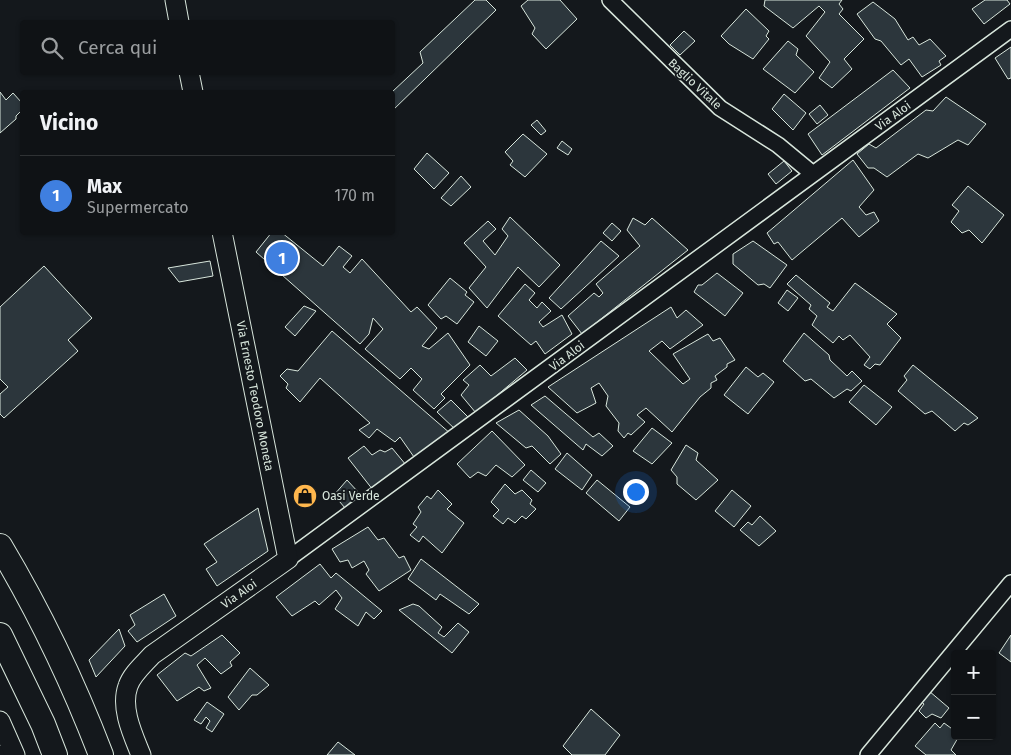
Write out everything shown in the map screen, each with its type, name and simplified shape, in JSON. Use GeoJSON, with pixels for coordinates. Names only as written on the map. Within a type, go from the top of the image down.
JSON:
{"type":"FeatureCollection","features":[{"type":"Feature","properties":{"kind":"main road"},"geometry":{"type":"LineString","coordinates":[[0,546],[38,612],[79,698],[101,755]]}},
{"type":"Feature","properties":{"kind":"main road"},"geometry":{"type":"LineString","coordinates":[[0,636],[43,724],[55,755]]}},
{"type":"Feature","properties":{"kind":"street"},"geometry":{"type":"LineString","coordinates":[[175,0],[179,20]]}},
{"type":"Feature","properties":{"kind":"street","name":"Baglio Vitale"},"geometry":{"type":"LineString","coordinates":[[610,0],[720,108],[778,145],[813,174]]}},
{"type":"Feature","properties":{"kind":"street","name":"Via Aloi"},"geometry":{"type":"LineString","coordinates":[[141,755],[129,724],[126,705],[128,686],[136,672],[152,654],[499,407],[1011,29]]}},
{"type":"Feature","properties":{"kind":"street"},"geometry":{"type":"LineString","coordinates":[[190,75],[193,90]]}},
{"type":"Feature","properties":{"kind":"street","name":"Via Ernesto Teodoro Moneta"},"geometry":{"type":"LineString","coordinates":[[223,235],[288,559]]}},
{"type":"Feature","properties":{"kind":"street"},"geometry":{"type":"LineString","coordinates":[[868,755],[1011,583]]}},
{"type":"Feature","properties":{"kind":"street"},"geometry":{"type":"LineString","coordinates":[[0,721],[9,752]]}},
{"type":"Feature","properties":{"kind":"building"},"geometry":{"type":"Polygon","coordinates":[[[475,0],[486,0],[496,10],[395,108],[394,90],[423,63],[420,52],[475,0]]]}},
{"type":"Feature","properties":{"kind":"building"},"geometry":{"type":"Polygon","coordinates":[[[528,0],[560,0],[577,19],[546,49],[532,34],[535,28],[521,6],[528,0]]]}},
{"type":"Feature","properties":{"kind":"building"},"geometry":{"type":"Polygon","coordinates":[[[765,0],[842,0],[839,4],[843,9],[839,14],[864,39],[844,59],[852,69],[832,88],[819,78],[830,62],[806,36],[825,12],[819,6],[793,28],[764,6],[765,0]]]}},
{"type":"Feature","properties":{"kind":"building"},"geometry":{"type":"Polygon","coordinates":[[[985,0],[1007,0],[1010,4],[984,24],[972,9],[985,0]]]}},
{"type":"Feature","properties":{"kind":"building"},"geometry":{"type":"Polygon","coordinates":[[[873,2],[895,19],[908,40],[913,37],[919,45],[930,39],[946,56],[939,61],[941,65],[922,77],[909,59],[901,65],[881,41],[875,39],[857,14],[873,2]]]}},
{"type":"Feature","properties":{"kind":"building"},"geometry":{"type":"Polygon","coordinates":[[[746,9],[769,31],[766,36],[769,39],[753,59],[729,44],[721,36],[746,9]]]}},
{"type":"Feature","properties":{"kind":"building"},"geometry":{"type":"Polygon","coordinates":[[[684,31],[695,41],[680,55],[670,45],[684,31]]]}},
{"type":"Feature","properties":{"kind":"building"},"geometry":{"type":"Polygon","coordinates":[[[788,41],[798,49],[796,55],[814,72],[795,93],[763,69],[788,41]]]}},
{"type":"Feature","properties":{"kind":"building"},"geometry":{"type":"Polygon","coordinates":[[[1011,47],[1011,78],[1008,79],[995,58],[1011,47]]]}},
{"type":"Feature","properties":{"kind":"building"},"geometry":{"type":"Polygon","coordinates":[[[893,70],[910,88],[822,155],[808,134],[893,70]]]}},
{"type":"Feature","properties":{"kind":"building"},"geometry":{"type":"Polygon","coordinates":[[[0,92],[6,100],[13,93],[20,101],[20,112],[16,119],[0,133],[0,92]]]}},
{"type":"Feature","properties":{"kind":"building"},"geometry":{"type":"Polygon","coordinates":[[[784,94],[806,113],[793,130],[772,109],[784,94]]]}},
{"type":"Feature","properties":{"kind":"building"},"geometry":{"type":"Polygon","coordinates":[[[946,97],[986,124],[968,145],[958,140],[928,158],[918,154],[887,177],[874,168],[868,168],[857,154],[869,144],[876,148],[926,110],[933,111],[946,97]]]}},
{"type":"Feature","properties":{"kind":"building"},"geometry":{"type":"Polygon","coordinates":[[[820,105],[828,115],[817,124],[809,114],[820,105]]]}},
{"type":"Feature","properties":{"kind":"building"},"geometry":{"type":"Polygon","coordinates":[[[537,120],[546,131],[541,135],[531,125],[537,120]]]}},
{"type":"Feature","properties":{"kind":"building"},"geometry":{"type":"Polygon","coordinates":[[[523,134],[547,154],[525,177],[510,165],[513,161],[505,152],[523,134]]]}},
{"type":"Feature","properties":{"kind":"building"},"geometry":{"type":"Polygon","coordinates":[[[562,141],[572,149],[568,155],[557,148],[562,141]]]}},
{"type":"Feature","properties":{"kind":"building"},"geometry":{"type":"Polygon","coordinates":[[[427,153],[449,173],[434,189],[414,169],[427,153]]]}},
{"type":"Feature","properties":{"kind":"building"},"geometry":{"type":"Polygon","coordinates":[[[853,160],[874,190],[859,207],[866,215],[874,212],[879,221],[859,237],[842,218],[792,260],[778,242],[774,244],[767,233],[853,160]]]}},
{"type":"Feature","properties":{"kind":"building"},"geometry":{"type":"Polygon","coordinates":[[[784,161],[792,171],[776,184],[768,174],[784,161]]]}},
{"type":"Feature","properties":{"kind":"building"},"geometry":{"type":"Polygon","coordinates":[[[461,176],[471,187],[451,206],[441,198],[461,176]]]}},
{"type":"Feature","properties":{"kind":"building"},"geometry":{"type":"Polygon","coordinates":[[[968,186],[1004,215],[982,243],[969,230],[962,233],[951,222],[959,211],[952,205],[968,186]]]}},
{"type":"Feature","properties":{"kind":"building"},"geometry":{"type":"Polygon","coordinates":[[[510,217],[560,265],[539,287],[518,267],[487,308],[469,288],[486,267],[464,243],[488,221],[496,229],[483,241],[495,255],[508,236],[502,229],[510,217]]]}},
{"type":"Feature","properties":{"kind":"building"},"geometry":{"type":"Polygon","coordinates":[[[633,218],[645,225],[652,218],[688,250],[582,334],[568,316],[594,293],[599,297],[603,293],[596,284],[640,246],[627,230],[633,218]]]}},
{"type":"Feature","properties":{"kind":"building"},"geometry":{"type":"Polygon","coordinates":[[[612,223],[621,231],[612,241],[603,233],[612,223]]]}},
{"type":"Feature","properties":{"kind":"building"},"geometry":{"type":"Polygon","coordinates":[[[270,235],[285,235],[323,266],[339,246],[352,256],[343,267],[350,273],[362,259],[411,312],[417,307],[437,328],[422,346],[429,349],[448,333],[470,365],[441,394],[445,398],[434,409],[413,390],[422,379],[411,368],[400,379],[365,349],[383,329],[373,318],[369,334],[360,344],[256,252],[270,235]]]}},
{"type":"Feature","properties":{"kind":"building"},"geometry":{"type":"Polygon","coordinates":[[[601,241],[619,256],[561,309],[549,298],[601,241]]]}},
{"type":"Feature","properties":{"kind":"building"},"geometry":{"type":"Polygon","coordinates":[[[753,241],[787,265],[770,288],[764,284],[758,285],[733,264],[733,254],[753,241]]]}},
{"type":"Feature","properties":{"kind":"building"},"geometry":{"type":"Polygon","coordinates":[[[210,261],[213,276],[179,282],[168,268],[210,261]]]}},
{"type":"Feature","properties":{"kind":"building"},"geometry":{"type":"Polygon","coordinates":[[[44,266],[92,318],[68,340],[78,351],[4,418],[0,414],[0,394],[8,387],[0,379],[0,307],[44,266]]]}},
{"type":"Feature","properties":{"kind":"building"},"geometry":{"type":"Polygon","coordinates":[[[717,273],[743,293],[725,316],[694,292],[698,285],[702,285],[717,273]]]}},
{"type":"Feature","properties":{"kind":"building"},"geometry":{"type":"Polygon","coordinates":[[[796,275],[830,303],[827,307],[833,311],[855,283],[897,314],[887,324],[901,338],[880,365],[875,364],[870,369],[864,365],[870,357],[850,335],[843,340],[839,336],[833,343],[812,325],[817,316],[809,309],[811,305],[787,284],[796,275]]]}},
{"type":"Feature","properties":{"kind":"building"},"geometry":{"type":"Polygon","coordinates":[[[450,278],[467,292],[465,295],[474,302],[457,324],[446,316],[441,319],[428,305],[450,278]]]}},
{"type":"Feature","properties":{"kind":"building"},"geometry":{"type":"Polygon","coordinates":[[[525,284],[535,293],[529,300],[537,308],[542,302],[551,311],[539,322],[543,327],[562,315],[572,334],[545,354],[536,341],[531,345],[498,316],[525,284]]]}},
{"type":"Feature","properties":{"kind":"building"},"geometry":{"type":"Polygon","coordinates":[[[787,290],[798,298],[788,311],[778,303],[787,290]]]}},
{"type":"Feature","properties":{"kind":"building"},"geometry":{"type":"Polygon","coordinates":[[[304,306],[316,311],[295,336],[285,327],[304,306]]]}},
{"type":"Feature","properties":{"kind":"building"},"geometry":{"type":"Polygon","coordinates":[[[671,307],[677,318],[686,310],[703,325],[670,349],[662,341],[649,351],[683,384],[690,379],[673,354],[708,334],[713,341],[720,338],[735,360],[727,364],[727,367],[715,376],[717,380],[711,383],[711,388],[700,397],[672,432],[646,408],[637,415],[645,422],[631,435],[628,433],[624,438],[618,431],[619,423],[606,406],[608,396],[599,383],[591,388],[596,403],[577,413],[548,387],[671,307]]]}},
{"type":"Feature","properties":{"kind":"building"},"geometry":{"type":"Polygon","coordinates":[[[479,326],[498,341],[486,356],[468,342],[479,326]]]}},
{"type":"Feature","properties":{"kind":"building"},"geometry":{"type":"Polygon","coordinates":[[[332,331],[451,434],[414,457],[400,437],[395,442],[377,429],[369,438],[359,430],[370,423],[320,378],[300,402],[286,388],[288,384],[280,376],[287,369],[298,371],[332,331]]]}},
{"type":"Feature","properties":{"kind":"building"},"geometry":{"type":"Polygon","coordinates":[[[804,333],[829,355],[830,360],[847,376],[852,371],[862,381],[851,391],[847,389],[834,398],[811,379],[805,381],[783,361],[804,333]]]}},
{"type":"Feature","properties":{"kind":"building"},"geometry":{"type":"Polygon","coordinates":[[[515,358],[527,370],[476,413],[461,395],[469,385],[463,380],[480,365],[491,376],[515,358]]]}},
{"type":"Feature","properties":{"kind":"building"},"geometry":{"type":"Polygon","coordinates":[[[913,365],[978,418],[968,425],[964,423],[955,431],[932,411],[925,414],[898,391],[907,380],[904,376],[913,365]]]}},
{"type":"Feature","properties":{"kind":"building"},"geometry":{"type":"Polygon","coordinates":[[[746,367],[758,377],[763,373],[774,382],[748,414],[724,395],[746,367]]]}},
{"type":"Feature","properties":{"kind":"building"},"geometry":{"type":"Polygon","coordinates":[[[864,385],[892,407],[876,425],[849,402],[864,385]]]}},
{"type":"Feature","properties":{"kind":"building"},"geometry":{"type":"Polygon","coordinates":[[[545,396],[593,437],[599,433],[613,446],[602,456],[586,444],[583,450],[531,405],[545,396]]]}},
{"type":"Feature","properties":{"kind":"building"},"geometry":{"type":"Polygon","coordinates":[[[451,400],[472,421],[457,431],[437,412],[451,400]]]}},
{"type":"Feature","properties":{"kind":"building"},"geometry":{"type":"Polygon","coordinates":[[[519,410],[548,436],[561,454],[550,464],[532,446],[526,448],[496,423],[519,410]]]}},
{"type":"Feature","properties":{"kind":"building"},"geometry":{"type":"Polygon","coordinates":[[[652,428],[672,443],[652,464],[633,451],[652,428]]]}},
{"type":"Feature","properties":{"kind":"building"},"geometry":{"type":"Polygon","coordinates":[[[492,431],[525,465],[512,477],[496,465],[486,476],[478,472],[470,478],[457,464],[492,431]]]}},
{"type":"Feature","properties":{"kind":"building"},"geometry":{"type":"Polygon","coordinates":[[[686,445],[698,453],[696,460],[718,480],[696,500],[677,484],[677,477],[671,470],[686,445]]]}},
{"type":"Feature","properties":{"kind":"building"},"geometry":{"type":"Polygon","coordinates":[[[364,446],[372,455],[380,450],[385,452],[392,448],[406,465],[373,490],[348,458],[364,446]]]}},
{"type":"Feature","properties":{"kind":"building"},"geometry":{"type":"Polygon","coordinates":[[[567,453],[592,475],[582,490],[555,469],[567,453]]]}},
{"type":"Feature","properties":{"kind":"building"},"geometry":{"type":"Polygon","coordinates":[[[531,470],[546,483],[538,492],[523,480],[531,470]]]}},
{"type":"Feature","properties":{"kind":"building"},"geometry":{"type":"Polygon","coordinates":[[[347,480],[359,493],[345,508],[334,495],[347,480]]]}},
{"type":"Feature","properties":{"kind":"building"},"geometry":{"type":"Polygon","coordinates":[[[597,480],[630,507],[619,521],[586,493],[597,480]]]}},
{"type":"Feature","properties":{"kind":"building"},"geometry":{"type":"Polygon","coordinates":[[[505,484],[515,494],[522,490],[532,500],[530,504],[536,509],[526,519],[522,516],[515,523],[508,518],[503,524],[493,516],[499,510],[491,502],[505,484]]]}},
{"type":"Feature","properties":{"kind":"building"},"geometry":{"type":"Polygon","coordinates":[[[438,490],[452,504],[447,509],[464,523],[442,553],[423,536],[419,542],[410,535],[417,527],[413,524],[421,512],[418,507],[427,496],[431,499],[438,490]]]}},
{"type":"Feature","properties":{"kind":"building"},"geometry":{"type":"Polygon","coordinates":[[[732,490],[751,506],[734,527],[715,511],[732,490]]]}},
{"type":"Feature","properties":{"kind":"building"},"geometry":{"type":"Polygon","coordinates":[[[258,508],[268,551],[217,586],[206,569],[217,562],[204,544],[258,508]]]}},
{"type":"Feature","properties":{"kind":"building"},"geometry":{"type":"Polygon","coordinates":[[[760,516],[776,531],[759,546],[740,530],[748,522],[752,525],[760,516]]]}},
{"type":"Feature","properties":{"kind":"building"},"geometry":{"type":"Polygon","coordinates":[[[368,527],[378,540],[384,538],[399,558],[404,556],[411,570],[379,591],[366,574],[369,570],[364,561],[352,568],[348,560],[340,562],[332,549],[368,527]]]}},
{"type":"Feature","properties":{"kind":"building"},"geometry":{"type":"Polygon","coordinates":[[[421,559],[479,604],[469,614],[440,594],[436,600],[408,579],[421,559]]]}},
{"type":"Feature","properties":{"kind":"building"},"geometry":{"type":"Polygon","coordinates":[[[320,564],[331,578],[336,573],[382,611],[374,619],[366,612],[358,626],[335,609],[342,598],[336,590],[319,605],[315,601],[292,616],[276,597],[320,564]]]}},
{"type":"Feature","properties":{"kind":"building"},"geometry":{"type":"Polygon","coordinates":[[[164,594],[176,616],[137,642],[128,631],[135,625],[130,615],[164,594]]]}},
{"type":"Feature","properties":{"kind":"building"},"geometry":{"type":"Polygon","coordinates":[[[413,604],[419,606],[442,627],[438,633],[444,637],[458,623],[469,632],[452,653],[399,610],[413,604]]]}},
{"type":"Feature","properties":{"kind":"building"},"geometry":{"type":"Polygon","coordinates":[[[119,629],[125,646],[96,677],[89,660],[119,629]]]}},
{"type":"Feature","properties":{"kind":"building"},"geometry":{"type":"Polygon","coordinates":[[[222,635],[240,653],[230,662],[232,666],[221,674],[205,658],[197,665],[211,688],[204,691],[199,687],[177,701],[157,675],[185,653],[191,656],[222,635]]]}},
{"type":"Feature","properties":{"kind":"building"},"geometry":{"type":"Polygon","coordinates":[[[1011,635],[1011,662],[999,653],[1011,635]]]}},
{"type":"Feature","properties":{"kind":"building"},"geometry":{"type":"Polygon","coordinates":[[[250,668],[269,685],[257,695],[252,695],[239,710],[228,697],[250,668]]]}},
{"type":"Feature","properties":{"kind":"building"},"geometry":{"type":"Polygon","coordinates":[[[929,691],[949,708],[941,718],[932,714],[926,718],[919,711],[924,704],[920,701],[929,691]]]}},
{"type":"Feature","properties":{"kind":"building"},"geometry":{"type":"Polygon","coordinates":[[[207,702],[224,714],[212,732],[206,728],[210,721],[206,717],[201,724],[194,720],[207,702]]]}},
{"type":"Feature","properties":{"kind":"building"},"geometry":{"type":"Polygon","coordinates":[[[591,709],[620,735],[605,755],[572,755],[563,746],[591,709]]]}},
{"type":"Feature","properties":{"kind":"building"},"geometry":{"type":"Polygon","coordinates":[[[935,723],[940,728],[944,723],[951,728],[951,740],[957,740],[951,750],[956,755],[926,755],[915,746],[935,723]]]}},
{"type":"Feature","properties":{"kind":"building"},"geometry":{"type":"Polygon","coordinates":[[[338,742],[355,755],[327,755],[338,742]]]}},
{"type":"Feature","properties":{"kind":"place","name":"Max"},"geometry":{"type":"Point","coordinates":[282,258]}},
{"type":"Feature","properties":{"kind":"place","name":"Oasi Verde"},"geometry":{"type":"Point","coordinates":[305,496]}}]}
